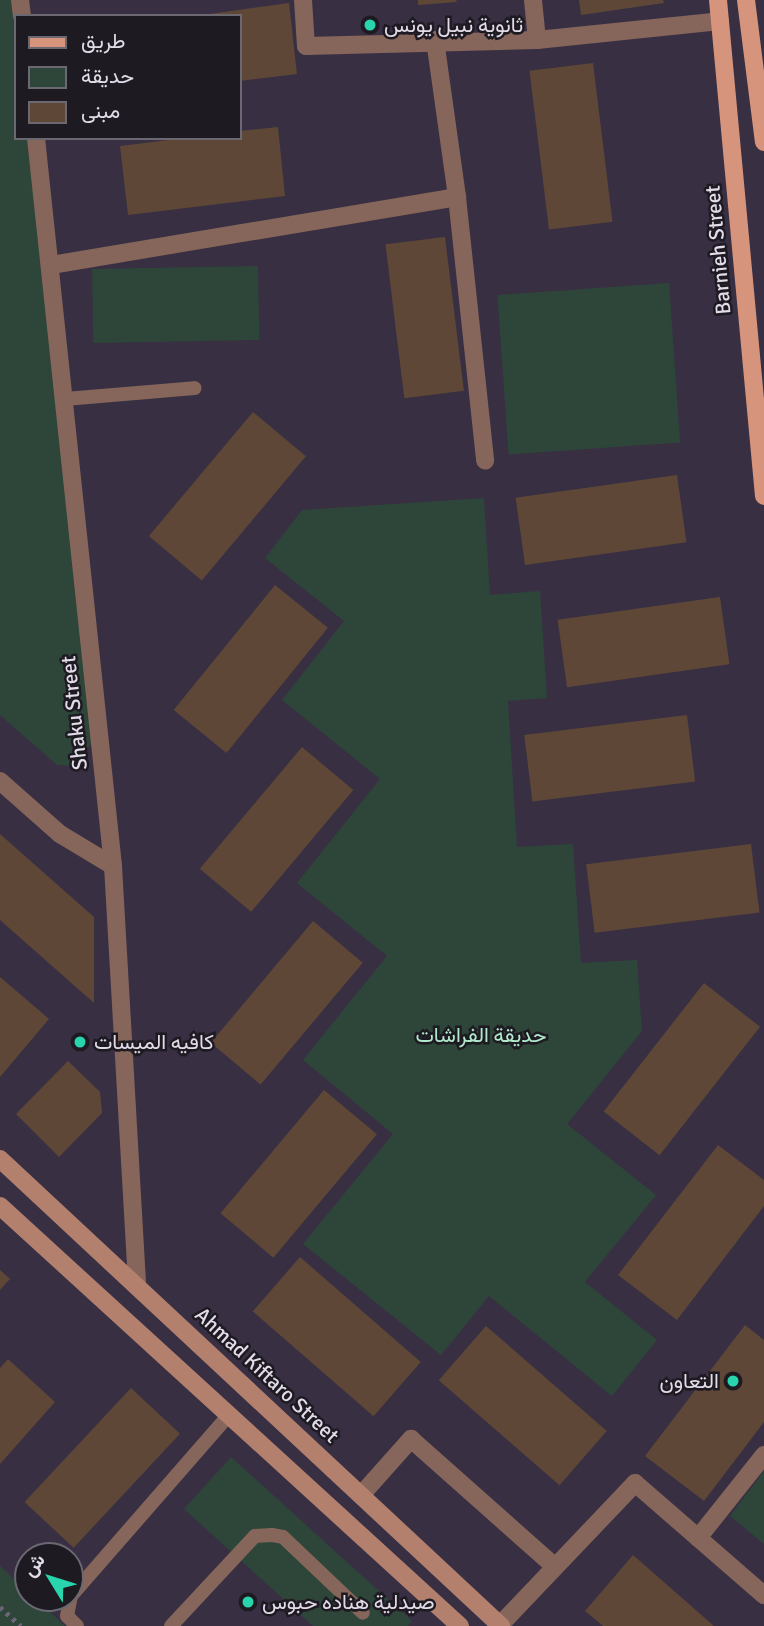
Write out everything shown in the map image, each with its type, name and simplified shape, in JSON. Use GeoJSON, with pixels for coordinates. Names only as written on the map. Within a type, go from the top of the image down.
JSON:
{"type":"FeatureCollection","features":[{"type":"Feature","properties":{"kind":"main road","name":"Barnieh Street"},"geometry":{"type":"LineString","coordinates":[[718,0],[764,496]]}},
{"type":"Feature","properties":{"kind":"main road"},"geometry":{"type":"LineString","coordinates":[[746,0],[764,142]]}},
{"type":"Feature","properties":{"kind":"main road","name":"Ahmad Kiftaro Street"},"geometry":{"type":"LineString","coordinates":[[0,1160],[362,1494],[500,1626]]}},
{"type":"Feature","properties":{"kind":"main road"},"geometry":{"type":"LineString","coordinates":[[0,1206],[460,1626]]}},
{"type":"Feature","properties":{"kind":"street"},"geometry":{"type":"LineString","coordinates":[[303,0],[306,46],[435,40],[537,40],[720,21]]}},
{"type":"Feature","properties":{"kind":"street"},"geometry":{"type":"LineString","coordinates":[[533,0],[537,40]]}},
{"type":"Feature","properties":{"kind":"street"},"geometry":{"type":"LineString","coordinates":[[435,40],[457,197],[485,461]]}},
{"type":"Feature","properties":{"kind":"street","name":"Shaku Street"},"geometry":{"type":"LineString","coordinates":[[36,140],[113,866],[137,1286]]}},
{"type":"Feature","properties":{"kind":"street"},"geometry":{"type":"LineString","coordinates":[[51,265],[457,197]]}},
{"type":"Feature","properties":{"kind":"street"},"geometry":{"type":"LineString","coordinates":[[0,781],[60,834],[113,866]]}},
{"type":"Feature","properties":{"kind":"street"},"geometry":{"type":"LineString","coordinates":[[362,1494],[411,1440],[554,1566]]}},
{"type":"Feature","properties":{"kind":"street"},"geometry":{"type":"LineString","coordinates":[[698,1538],[764,1455]]}},
{"type":"Feature","properties":{"kind":"street"},"geometry":{"type":"LineString","coordinates":[[500,1626],[635,1483],[764,1595]]}},
{"type":"Feature","properties":{"kind":"lane"},"geometry":{"type":"LineString","coordinates":[[65,400],[195,388]]}},
{"type":"Feature","properties":{"kind":"lane"},"geometry":{"type":"LineString","coordinates":[[77,1626],[67,1616],[71,1596],[229,1415]]}},
{"type":"Feature","properties":{"kind":"lane"},"geometry":{"type":"LineString","coordinates":[[171,1626],[256,1536],[272,1535],[283,1537],[363,1614]]}},
{"type":"Feature","properties":{"kind":"path"},"geometry":{"type":"LineString","coordinates":[[0,1607],[21,1626]]}},
{"type":"Feature","properties":{"kind":"green space"},"geometry":{"type":"Polygon","coordinates":[[[0,0],[17,0],[17,14],[14,14],[14,140],[31,140],[92,743],[73,766],[57,765],[0,715],[0,0]]]}},
{"type":"Feature","properties":{"kind":"green space"},"geometry":{"type":"Polygon","coordinates":[[[258,266],[259,340],[93,343],[92,269],[258,266]]]}},
{"type":"Feature","properties":{"kind":"green space"},"geometry":{"type":"Polygon","coordinates":[[[669,283],[680,443],[509,455],[497,295],[669,283]]]}},
{"type":"Feature","properties":{"kind":"green space","name":"حديقة الفراشات"},"geometry":{"type":"Polygon","coordinates":[[[484,498],[490,595],[540,591],[547,698],[508,701],[517,847],[573,844],[581,963],[637,960],[642,1031],[567,1124],[656,1195],[585,1282],[657,1340],[612,1396],[489,1296],[441,1355],[303,1244],[393,1134],[303,1060],[387,956],[297,883],[380,779],[282,700],[344,621],[265,558],[302,510],[484,498]]]}},
{"type":"Feature","properties":{"kind":"green space"},"geometry":{"type":"Polygon","coordinates":[[[231,1457],[412,1621],[408,1626],[313,1626],[184,1509],[231,1457]]]}},
{"type":"Feature","properties":{"kind":"green space"},"geometry":{"type":"Polygon","coordinates":[[[764,1471],[764,1544],[730,1516],[764,1471]]]}},
{"type":"Feature","properties":{"kind":"green space"},"geometry":{"type":"Polygon","coordinates":[[[0,1566],[14,1579],[14,1612],[50,1612],[65,1626],[0,1626],[0,1566]]]}},
{"type":"Feature","properties":{"kind":"building"},"geometry":{"type":"Polygon","coordinates":[[[418,0],[456,0],[457,2],[418,5],[418,0]]]}},
{"type":"Feature","properties":{"kind":"building"},"geometry":{"type":"Polygon","coordinates":[[[579,0],[663,0],[664,3],[581,15],[579,0]]]}},
{"type":"Feature","properties":{"kind":"building"},"geometry":{"type":"Polygon","coordinates":[[[289,3],[297,74],[242,81],[242,14],[209,14],[289,3]]]}},
{"type":"Feature","properties":{"kind":"building"},"geometry":{"type":"Polygon","coordinates":[[[593,63],[612,222],[549,230],[529,71],[593,63]]]}},
{"type":"Feature","properties":{"kind":"building"},"geometry":{"type":"Polygon","coordinates":[[[278,127],[285,196],[128,215],[120,146],[168,140],[242,140],[242,131],[278,127]]]}},
{"type":"Feature","properties":{"kind":"building"},"geometry":{"type":"Polygon","coordinates":[[[445,237],[464,391],[404,398],[385,244],[445,237]]]}},
{"type":"Feature","properties":{"kind":"building"},"geometry":{"type":"Polygon","coordinates":[[[253,412],[306,456],[202,580],[149,536],[253,412]]]}},
{"type":"Feature","properties":{"kind":"building"},"geometry":{"type":"Polygon","coordinates":[[[677,475],[686,542],[525,565],[516,498],[677,475]]]}},
{"type":"Feature","properties":{"kind":"building"},"geometry":{"type":"Polygon","coordinates":[[[275,585],[328,628],[227,753],[174,710],[275,585]]]}},
{"type":"Feature","properties":{"kind":"building"},"geometry":{"type":"Polygon","coordinates":[[[720,597],[729,664],[567,687],[558,620],[720,597]]]}},
{"type":"Feature","properties":{"kind":"building"},"geometry":{"type":"Polygon","coordinates":[[[687,715],[695,782],[532,801],[524,735],[687,715]]]}},
{"type":"Feature","properties":{"kind":"building"},"geometry":{"type":"Polygon","coordinates":[[[302,747],[353,790],[251,912],[200,869],[302,747]]]}},
{"type":"Feature","properties":{"kind":"building"},"geometry":{"type":"Polygon","coordinates":[[[0,834],[94,917],[94,1003],[0,920],[0,834]]]}},
{"type":"Feature","properties":{"kind":"building"},"geometry":{"type":"Polygon","coordinates":[[[751,844],[759,912],[595,933],[586,864],[751,844]]]}},
{"type":"Feature","properties":{"kind":"building"},"geometry":{"type":"Polygon","coordinates":[[[313,921],[363,963],[261,1085],[211,1043],[313,921]]]}},
{"type":"Feature","properties":{"kind":"building"},"geometry":{"type":"Polygon","coordinates":[[[0,977],[49,1019],[0,1077],[0,977]]]}},
{"type":"Feature","properties":{"kind":"building"},"geometry":{"type":"Polygon","coordinates":[[[704,983],[760,1027],[660,1155],[604,1111],[704,983]]]}},
{"type":"Feature","properties":{"kind":"building"},"geometry":{"type":"Polygon","coordinates":[[[68,1061],[100,1092],[102,1113],[59,1157],[16,1114],[68,1061]]]}},
{"type":"Feature","properties":{"kind":"building"},"geometry":{"type":"Polygon","coordinates":[[[324,1090],[377,1134],[273,1258],[221,1213],[324,1090]]]}},
{"type":"Feature","properties":{"kind":"building"},"geometry":{"type":"Polygon","coordinates":[[[718,1145],[764,1180],[764,1206],[677,1320],[618,1275],[718,1145]]]}},
{"type":"Feature","properties":{"kind":"building"},"geometry":{"type":"Polygon","coordinates":[[[300,1257],[421,1362],[374,1416],[253,1311],[300,1257]]]}},
{"type":"Feature","properties":{"kind":"building"},"geometry":{"type":"Polygon","coordinates":[[[0,1270],[10,1279],[0,1290],[0,1270]]]}},
{"type":"Feature","properties":{"kind":"building","name":"التعاون"},"geometry":{"type":"Polygon","coordinates":[[[745,1325],[764,1340],[764,1422],[704,1501],[645,1456],[745,1325]]]}},
{"type":"Feature","properties":{"kind":"building"},"geometry":{"type":"Polygon","coordinates":[[[486,1326],[607,1431],[560,1485],[439,1380],[486,1326]]]}},
{"type":"Feature","properties":{"kind":"building"},"geometry":{"type":"Polygon","coordinates":[[[8,1359],[55,1402],[0,1464],[0,1368],[8,1359]]]}},
{"type":"Feature","properties":{"kind":"building"},"geometry":{"type":"Polygon","coordinates":[[[131,1388],[180,1434],[79,1542],[67,1542],[25,1502],[131,1388]]]}},
{"type":"Feature","properties":{"kind":"building"},"geometry":{"type":"Polygon","coordinates":[[[633,1555],[714,1626],[603,1626],[585,1611],[633,1555]]]}},
{"type":"Feature","properties":{"kind":"place","name":"ثانوية نبيل يونس"},"geometry":{"type":"Point","coordinates":[370,25]}},
{"type":"Feature","properties":{"kind":"place","name":"كافيه الميسات"},"geometry":{"type":"Point","coordinates":[80,1042]}},
{"type":"Feature","properties":{"kind":"place","name":"التعاون"},"geometry":{"type":"Point","coordinates":[733,1381]}},
{"type":"Feature","properties":{"kind":"place","name":"صيدلية هناده حبوس"},"geometry":{"type":"Point","coordinates":[248,1602]}}]}
